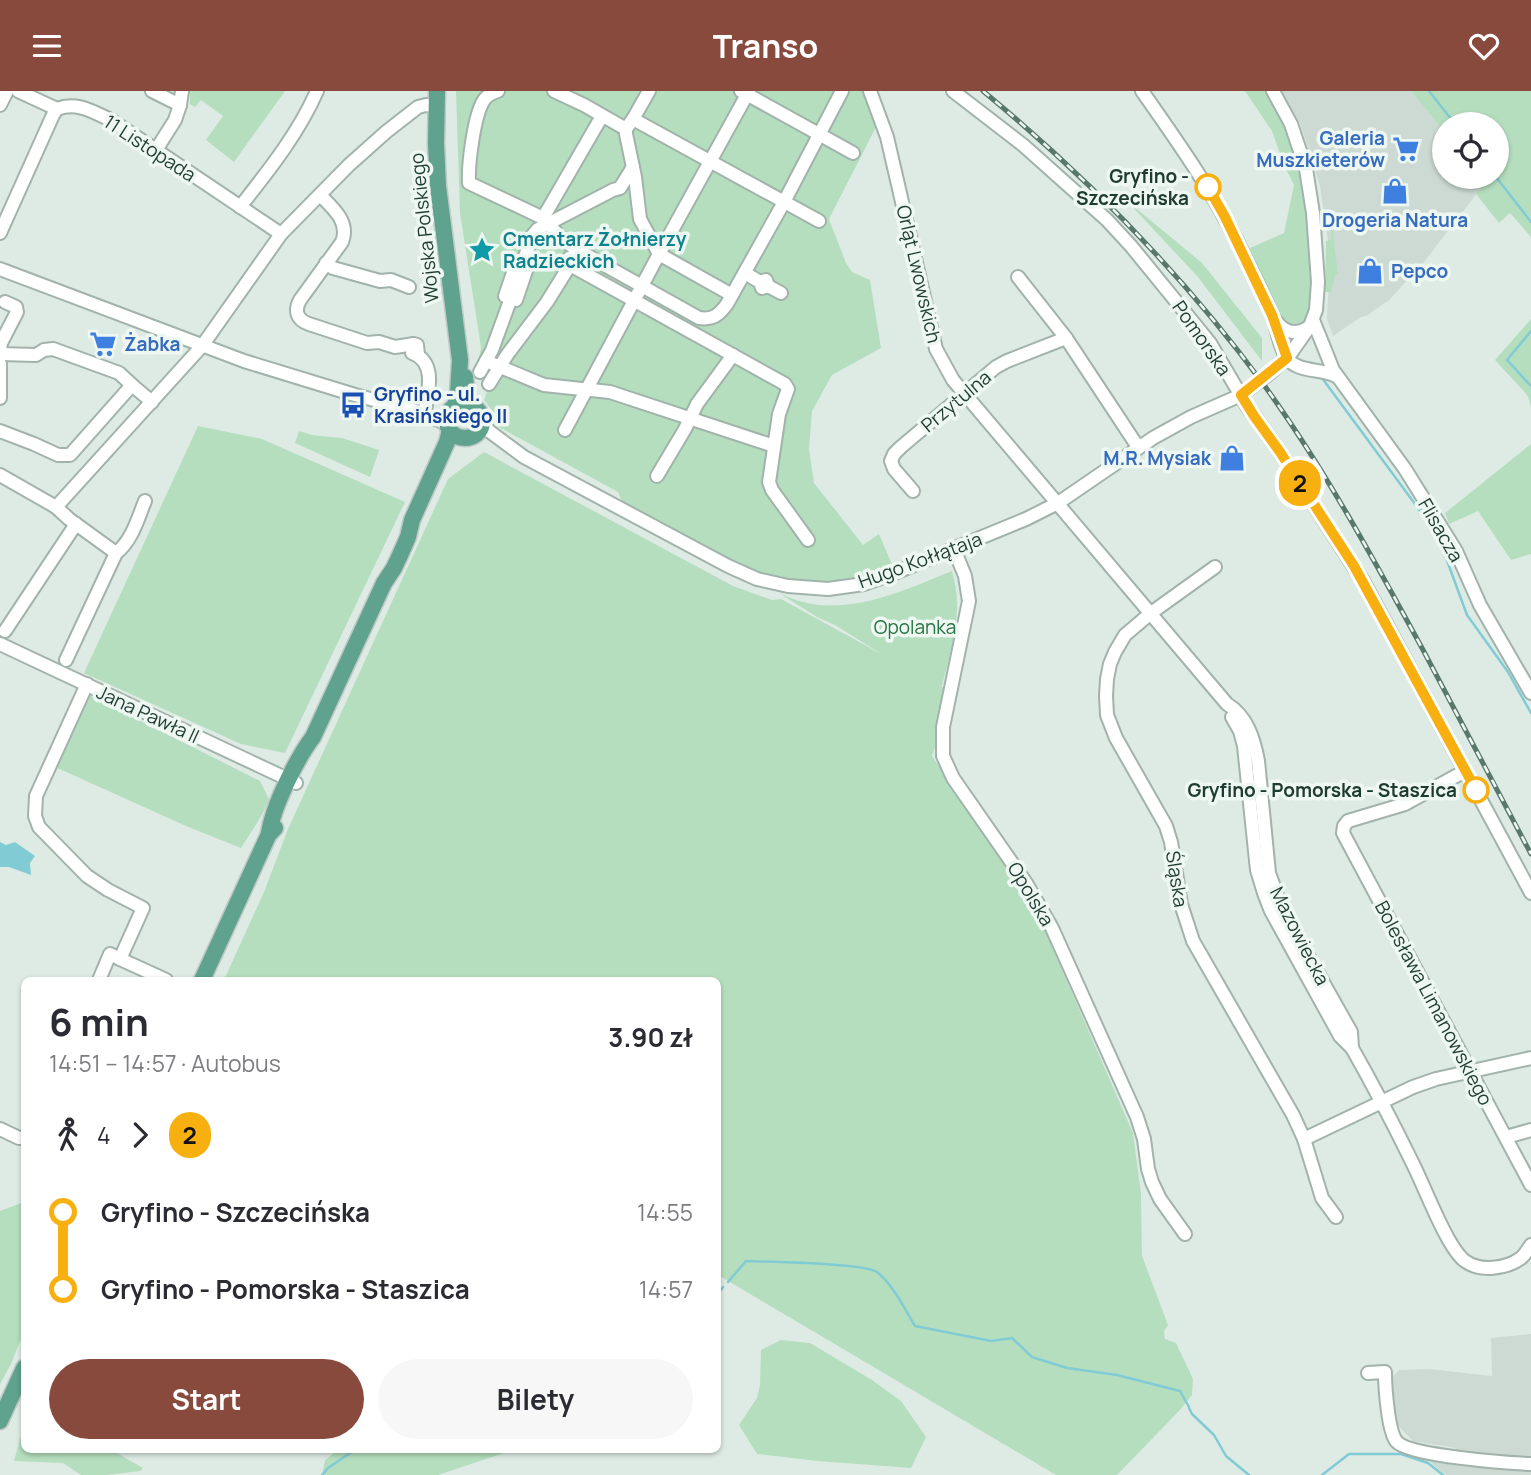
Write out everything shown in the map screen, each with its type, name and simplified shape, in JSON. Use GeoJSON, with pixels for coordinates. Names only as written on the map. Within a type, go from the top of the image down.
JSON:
{"type":"FeatureCollection","features":[{"type":"Feature","properties":{"kind":"main road","name":"Wojska Polskiego"},"geometry":{"type":"LineString","coordinates":[[436,98],[440,204],[460,361],[458,398],[454,407]]}},
{"type":"Feature","properties":{"kind":"main road","name":"Wojska Polskiego"},"geometry":{"type":"LineString","coordinates":[[460,361],[468,397],[474,405]]}},
{"type":"Feature","properties":{"kind":"main road"},"geometry":{"type":"LineString","coordinates":[[203,977],[269,835],[281,817],[293,781],[309,755],[313,737],[384,583],[385,573],[396,546],[435,472],[449,438],[447,417],[454,407],[464,403],[474,405],[480,412],[480,430],[458,443],[435,472]]}},
{"type":"Feature","properties":{"kind":"main road"},"geometry":{"type":"LineString","coordinates":[[449,428],[456,436],[469,437]]}},
{"type":"Feature","properties":{"kind":"main road"},"geometry":{"type":"LineString","coordinates":[[0,1421],[21,1375]]}},
{"type":"Feature","properties":{"kind":"street"},"geometry":{"type":"LineString","coordinates":[[0,105],[7,91]]}},
{"type":"Feature","properties":{"kind":"street"},"geometry":{"type":"LineString","coordinates":[[0,233],[57,109],[18,91]]}},
{"type":"Feature","properties":{"kind":"street"},"geometry":{"type":"LineString","coordinates":[[152,91],[180,105]]}},
{"type":"Feature","properties":{"kind":"street"},"geometry":{"type":"LineString","coordinates":[[156,150],[175,120],[182,91]]}},
{"type":"Feature","properties":{"kind":"street"},"geometry":{"type":"LineString","coordinates":[[240,207],[303,121],[317,91]]}},
{"type":"Feature","properties":{"kind":"street"},"geometry":{"type":"LineString","coordinates":[[498,91],[488,95],[482,102],[468,167],[469,183],[546,221],[574,248],[699,318],[708,319],[721,312],[745,273],[842,91]]}},
{"type":"Feature","properties":{"kind":"street"},"geometry":{"type":"LineString","coordinates":[[649,91],[630,124],[632,167],[640,219],[659,254],[732,295]]}},
{"type":"Feature","properties":{"kind":"street","name":"Orląt Lwowskich"},"geometry":{"type":"LineString","coordinates":[[870,91],[887,137],[936,349],[953,380],[1058,503]]}},
{"type":"Feature","properties":{"kind":"street","name":"Pomorska"},"geometry":{"type":"LineString","coordinates":[[953,91],[1023,145],[1107,220],[1210,344],[1254,416],[1354,566],[1531,893]]}},
{"type":"Feature","properties":{"kind":"street"},"geometry":{"type":"LineString","coordinates":[[1142,91],[1218,203],[1272,315],[1287,358],[1308,370],[1328,372],[1336,376]]}},
{"type":"Feature","properties":{"kind":"street","name":"Flisacza"},"geometry":{"type":"LineString","coordinates":[[1241,395],[1287,358],[1297,346],[1311,324],[1318,297],[1308,177],[1293,130],[1273,91]]}},
{"type":"Feature","properties":{"kind":"street"},"geometry":{"type":"LineString","coordinates":[[558,92],[602,116],[630,124],[711,161],[819,221]]}},
{"type":"Feature","properties":{"kind":"street"},"geometry":{"type":"LineString","coordinates":[[565,430],[746,92],[853,153]]}},
{"type":"Feature","properties":{"kind":"street"},"geometry":{"type":"LineString","coordinates":[[57,507],[201,346],[281,234],[349,165],[386,132],[418,107],[436,98]]}},
{"type":"Feature","properties":{"kind":"street","name":"11 Listopada"},"geometry":{"type":"LineString","coordinates":[[57,109],[71,106],[88,109],[111,120],[281,234]]}},
{"type":"Feature","properties":{"kind":"street"},"geometry":{"type":"LineString","coordinates":[[602,116],[546,221],[532,236],[522,266],[527,268],[516,300],[510,298],[492,350],[483,367],[500,367],[544,385],[610,391],[774,446]]}},
{"type":"Feature","properties":{"kind":"street"},"geometry":{"type":"LineString","coordinates":[[546,221],[620,188],[632,167]]}},
{"type":"Feature","properties":{"kind":"street"},"geometry":{"type":"LineString","coordinates":[[320,195],[338,214],[344,236],[300,300],[297,311],[299,318],[302,322],[367,343],[379,342],[395,347],[416,345],[418,355],[425,360],[429,371],[421,410]]}},
{"type":"Feature","properties":{"kind":"street"},"geometry":{"type":"LineString","coordinates":[[489,384],[547,302],[570,265],[569,258],[574,248]]}},
{"type":"Feature","properties":{"kind":"street"},"geometry":{"type":"LineString","coordinates":[[326,263],[333,268],[409,286]]}},
{"type":"Feature","properties":{"kind":"street"},"geometry":{"type":"LineString","coordinates":[[570,265],[785,384],[788,389],[779,414],[769,482],[808,540]]}},
{"type":"Feature","properties":{"kind":"street"},"geometry":{"type":"LineString","coordinates":[[0,269],[201,346],[273,370],[421,410],[443,411],[454,407]]}},
{"type":"Feature","properties":{"kind":"street"},"geometry":{"type":"LineString","coordinates":[[745,273],[781,293]]}},
{"type":"Feature","properties":{"kind":"street"},"geometry":{"type":"LineString","coordinates":[[1018,277],[1066,338],[1138,447]]}},
{"type":"Feature","properties":{"kind":"street"},"geometry":{"type":"LineString","coordinates":[[5,302],[16,307],[17,312],[1,343],[0,351],[36,355],[53,349],[119,373],[152,402]]}},
{"type":"Feature","properties":{"kind":"street"},"geometry":{"type":"LineString","coordinates":[[1272,315],[1286,331],[1297,332],[1311,324]]}},
{"type":"Feature","properties":{"kind":"street","name":"Flisacza"},"geometry":{"type":"LineString","coordinates":[[1311,324],[1336,376],[1405,468],[1456,551],[1480,605],[1531,693]]}},
{"type":"Feature","properties":{"kind":"street","name":"Przytulna"},"geometry":{"type":"LineString","coordinates":[[913,491],[894,469],[891,461],[894,454],[996,367],[1066,338]]}},
{"type":"Feature","properties":{"kind":"street"},"geometry":{"type":"LineString","coordinates":[[657,476],[697,404],[733,355]]}},
{"type":"Feature","properties":{"kind":"street"},"geometry":{"type":"LineString","coordinates":[[0,364],[0,398]]}},
{"type":"Feature","properties":{"kind":"street"},"geometry":{"type":"LineString","coordinates":[[0,431],[58,455],[70,455],[132,385]]}},
{"type":"Feature","properties":{"kind":"street","name":"Hugo Kołłątaja"},"geometry":{"type":"LineString","coordinates":[[469,437],[481,437],[511,449],[757,579],[788,586],[828,589],[864,584],[1026,519],[1058,503],[1138,447],[1191,417],[1241,395]]}},
{"type":"Feature","properties":{"kind":"street"},"geometry":{"type":"LineString","coordinates":[[421,410],[449,428]]}},
{"type":"Feature","properties":{"kind":"street","name":"Hugo Kołłątaja"},"geometry":{"type":"LineString","coordinates":[[482,422],[511,449]]}},
{"type":"Feature","properties":{"kind":"street"},"geometry":{"type":"LineString","coordinates":[[0,475],[57,507],[116,554]]}},
{"type":"Feature","properties":{"kind":"street"},"geometry":{"type":"LineString","coordinates":[[66,660],[116,554],[128,540],[145,501]]}},
{"type":"Feature","properties":{"kind":"street","name":"Mazowiecka"},"geometry":{"type":"LineString","coordinates":[[1058,503],[1227,704],[1244,746],[1256,861],[1271,911],[1340,1036],[1352,1048],[1382,1102],[1449,1240],[1462,1259],[1473,1266],[1488,1268],[1508,1264],[1520,1258],[1531,1245]]}},
{"type":"Feature","properties":{"kind":"street"},"geometry":{"type":"LineString","coordinates":[[5,631],[76,524]]}},
{"type":"Feature","properties":{"kind":"street","name":"Opolska"},"geometry":{"type":"LineString","coordinates":[[954,549],[965,576],[969,600],[943,727],[943,756],[953,778],[1026,883],[1052,928],[1137,1117],[1152,1182],[1160,1199],[1185,1234]]}},
{"type":"Feature","properties":{"kind":"street","name":"Śląska"},"geometry":{"type":"LineString","coordinates":[[1215,567],[1125,635],[1110,664],[1107,679],[1107,715],[1116,738],[1166,826],[1181,904],[1193,941],[1293,1115],[1304,1139],[1322,1198],[1336,1217]]}},
{"type":"Feature","properties":{"kind":"street","name":"Jana Pawła II"},"geometry":{"type":"LineString","coordinates":[[0,644],[293,781]]}},
{"type":"Feature","properties":{"kind":"street"},"geometry":{"type":"LineString","coordinates":[[87,684],[36,796],[35,816],[39,827],[87,876],[143,908],[101,977]]}},
{"type":"Feature","properties":{"kind":"street","name":"Bolesława Limanowskiego"},"geometry":{"type":"LineString","coordinates":[[1465,771],[1405,804],[1348,821],[1343,833],[1531,1185]]}},
{"type":"Feature","properties":{"kind":"street"},"geometry":{"type":"LineString","coordinates":[[115,957],[159,977]]}},
{"type":"Feature","properties":{"kind":"street"},"geometry":{"type":"LineString","coordinates":[[1304,1139],[1424,1083],[1531,1058]]}},
{"type":"Feature","properties":{"kind":"street"},"geometry":{"type":"LineString","coordinates":[[0,1129],[21,1138]]}},
{"type":"Feature","properties":{"kind":"street"},"geometry":{"type":"LineString","coordinates":[[1506,1137],[1531,1130]]}},
{"type":"Feature","properties":{"kind":"street"},"geometry":{"type":"LineString","coordinates":[[1368,1373],[1385,1372],[1389,1417],[1397,1443],[1414,1450],[1502,1463],[1531,1464]]}},
{"type":"Feature","properties":{"kind":"shaded area"},"geometry":{"type":"Polygon","coordinates":[[[1281,91],[1411,91],[1432,117],[1432,189],[1480,189],[1424,262],[1389,300],[1333,336],[1327,319],[1330,254],[1320,186],[1300,123],[1281,91]]]}},
{"type":"Feature","properties":{"kind":"shaded area"},"geometry":{"type":"Polygon","coordinates":[[[1531,1334],[1531,1475],[1446,1475],[1431,1463],[1456,1448],[1413,1441],[1394,1421],[1392,1378],[1399,1370],[1429,1369],[1492,1376],[1491,1338],[1531,1334]]]}},
{"type":"Feature","properties":{"kind":"green space"},"geometry":{"type":"Polygon","coordinates":[[[190,91],[285,91],[234,162],[206,140],[223,116],[201,100],[195,107],[190,104],[190,91]]]}},
{"type":"Feature","properties":{"kind":"green space"},"geometry":{"type":"Polygon","coordinates":[[[456,91],[864,91],[877,125],[829,219],[852,272],[870,280],[881,348],[832,375],[812,411],[809,449],[814,483],[863,545],[879,534],[892,569],[828,583],[774,577],[748,568],[721,557],[623,504],[618,492],[497,426],[491,409],[484,400],[488,389],[481,386],[486,374],[477,371],[481,347],[460,213],[456,91]]]}},
{"type":"Feature","properties":{"kind":"green space"},"geometry":{"type":"Polygon","coordinates":[[[1245,91],[1268,91],[1280,110],[1302,169],[1310,227],[1310,301],[1313,301],[1311,314],[1303,326],[1285,327],[1248,249],[1284,233],[1294,185],[1272,131],[1245,91]]]}},
{"type":"Feature","properties":{"kind":"green space"},"geometry":{"type":"Polygon","coordinates":[[[1411,91],[1531,91],[1531,237],[1510,213],[1499,223],[1476,194],[1480,189],[1509,189],[1509,112],[1432,112],[1432,117],[1411,91]]]}},
{"type":"Feature","properties":{"kind":"green space"},"geometry":{"type":"Polygon","coordinates":[[[1126,200],[1202,263],[1262,338],[1262,361],[1198,277],[1126,200]]]}},
{"type":"Feature","properties":{"kind":"green space"},"geometry":{"type":"Polygon","coordinates":[[[1330,226],[1338,274],[1335,275],[1331,292],[1325,292],[1326,241],[1332,239],[1330,226]]]}},
{"type":"Feature","properties":{"kind":"green space"},"geometry":{"type":"Polygon","coordinates":[[[1531,319],[1531,407],[1528,396],[1495,360],[1531,319]]]}},
{"type":"Feature","properties":{"kind":"green space"},"geometry":{"type":"Polygon","coordinates":[[[198,426],[262,439],[405,502],[285,753],[241,744],[84,673],[198,426]]]}},
{"type":"Feature","properties":{"kind":"green space"},"geometry":{"type":"Polygon","coordinates":[[[299,431],[342,438],[379,450],[370,477],[295,443],[299,431]]]}},
{"type":"Feature","properties":{"kind":"green space"},"geometry":{"type":"Polygon","coordinates":[[[1531,444],[1531,554],[1511,560],[1478,511],[1449,524],[1445,513],[1531,444]]]}},
{"type":"Feature","properties":{"kind":"green space","name":"Opolanka"},"geometry":{"type":"Polygon","coordinates":[[[484,452],[733,586],[772,600],[781,599],[883,655],[779,593],[819,605],[858,603],[897,593],[952,571],[957,594],[956,619],[942,686],[938,684],[944,688],[932,756],[1023,891],[1042,924],[1133,1133],[1141,1194],[1142,1256],[1168,1325],[1164,1331],[1165,1339],[1176,1343],[1193,1379],[1192,1395],[1117,1475],[1056,1475],[721,1277],[721,977],[225,977],[264,892],[288,829],[448,479],[484,452]]]}},
{"type":"Feature","properties":{"kind":"green space"},"geometry":{"type":"Polygon","coordinates":[[[85,693],[260,781],[269,799],[241,848],[53,766],[85,693]]]}},
{"type":"Feature","properties":{"kind":"green space"},"geometry":{"type":"Polygon","coordinates":[[[21,1203],[21,1339],[0,1384],[0,1211],[21,1203]]]}},
{"type":"Feature","properties":{"kind":"green space"},"geometry":{"type":"Polygon","coordinates":[[[781,1340],[810,1343],[872,1380],[901,1401],[926,1437],[911,1468],[757,1454],[739,1425],[757,1398],[761,1350],[781,1340]]]}},
{"type":"Feature","properties":{"kind":"green space"},"geometry":{"type":"Polygon","coordinates":[[[21,1436],[21,1453],[117,1453],[143,1468],[140,1471],[107,1475],[81,1475],[63,1463],[14,1461],[21,1436]]]}},
{"type":"Feature","properties":{"kind":"green space"},"geometry":{"type":"Polygon","coordinates":[[[334,1453],[504,1453],[438,1475],[322,1475],[325,1460],[334,1453]]]}},
{"type":"Feature","properties":{"kind":"water"},"geometry":{"type":"Polygon","coordinates":[[[0,842],[6,845],[15,842],[35,856],[30,863],[31,875],[9,867],[0,867],[0,842]]]}},
{"type":"Feature","properties":{"kind":"waterway"},"geometry":{"type":"LineString","coordinates":[[1429,91],[1446,112]]}},
{"type":"Feature","properties":{"kind":"waterway"},"geometry":{"type":"LineString","coordinates":[[1505,189],[1531,222]]}},
{"type":"Feature","properties":{"kind":"waterway"},"geometry":{"type":"LineString","coordinates":[[1531,331],[1507,360],[1531,386]]}},
{"type":"Feature","properties":{"kind":"waterway"},"geometry":{"type":"LineString","coordinates":[[1322,378],[1438,536],[1467,615],[1508,672],[1531,713]]}},
{"type":"Feature","properties":{"kind":"waterway"},"geometry":{"type":"LineString","coordinates":[[728,1282],[746,1261],[869,1269],[877,1272],[889,1284],[915,1326],[991,1341],[1012,1338],[1032,1357],[1067,1368],[1117,1375],[1180,1391],[1189,1407]]}},
{"type":"Feature","properties":{"kind":"waterway"},"geometry":{"type":"LineString","coordinates":[[1189,1408],[1214,1435],[1226,1456],[1249,1475]]}},
{"type":"Feature","properties":{"kind":"waterway"},"geometry":{"type":"LineString","coordinates":[[322,1475],[350,1453]]}},
{"type":"Feature","properties":{"kind":"waterway"},"geometry":{"type":"LineString","coordinates":[[1322,1475],[1349,1454],[1401,1454],[1428,1463],[1443,1475]]}},
{"type":"Feature","properties":{"kind":"railway"},"geometry":{"type":"LineString","coordinates":[[983,91],[1060,158],[1133,229],[1201,305],[1264,385],[1307,448],[1366,547],[1531,854]]}},
{"type":"Feature","properties":{"kind":"bus line","name":"2"},"geometry":{"type":"LineString","coordinates":[[1208,187],[1272,315],[1287,358],[1241,395],[1363,581],[1476,790]]}},
{"type":"Feature","properties":{"kind":"place","name":"Galeria Muszkieterów"},"geometry":{"type":"Point","coordinates":[1406,149]}},
{"type":"Feature","properties":{"kind":"place","name":"Gryfino - Szczecińska"},"geometry":{"type":"Point","coordinates":[1208,187]}},
{"type":"Feature","properties":{"kind":"place","name":"Drogeria Natura"},"geometry":{"type":"Point","coordinates":[1395,191]}},
{"type":"Feature","properties":{"kind":"place","name":"Cmentarz Żołnierzy Radzieckich"},"geometry":{"type":"Point","coordinates":[482,250]}},
{"type":"Feature","properties":{"kind":"place","name":"Pepco"},"geometry":{"type":"Point","coordinates":[1370,271]}},
{"type":"Feature","properties":{"kind":"place","name":"Żabka"},"geometry":{"type":"Point","coordinates":[103,344]}},
{"type":"Feature","properties":{"kind":"place","name":"Gryfino - ul. Krasińskiego II"},"geometry":{"type":"Point","coordinates":[353,405]}},
{"type":"Feature","properties":{"kind":"place","name":"M.R. Mysiak"},"geometry":{"type":"Point","coordinates":[1232,458]}},
{"type":"Feature","properties":{"kind":"place","name":"Gryfino - Pomorska - Staszica"},"geometry":{"type":"Point","coordinates":[1476,790]}}]}
